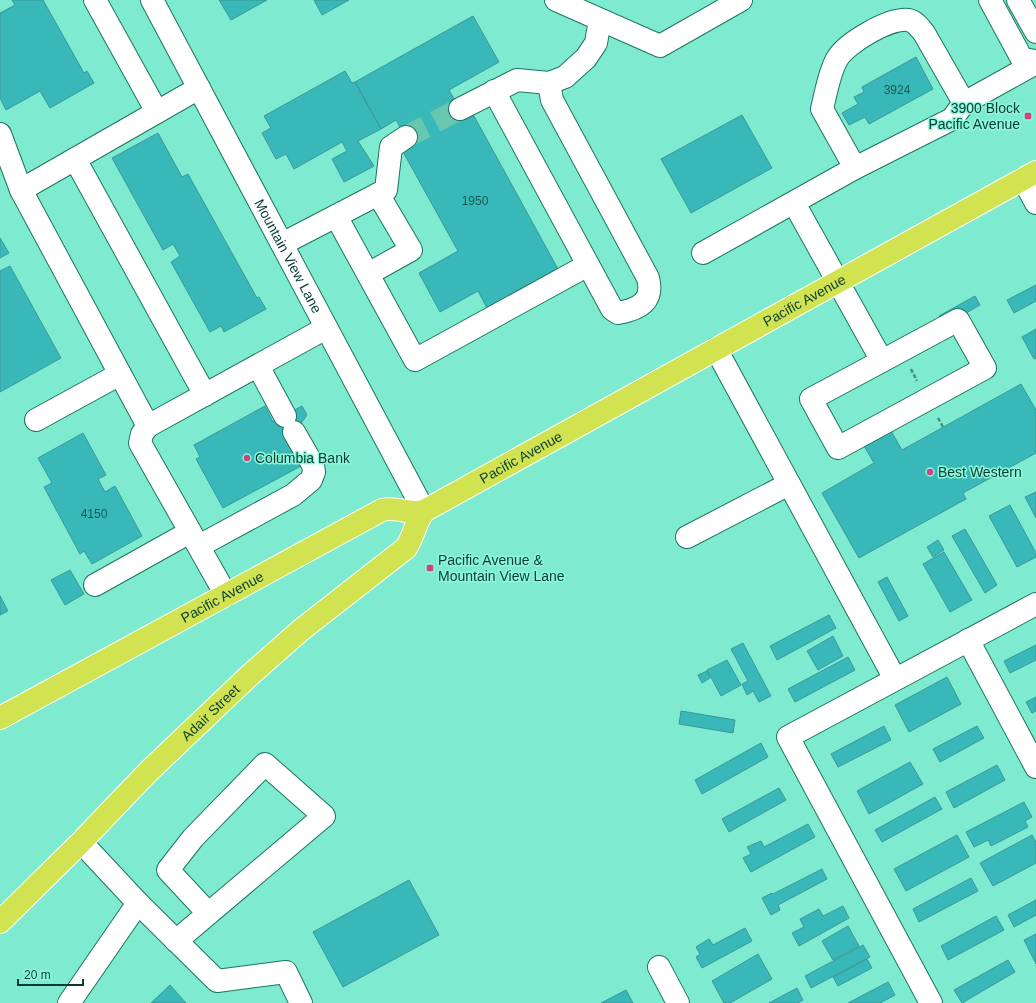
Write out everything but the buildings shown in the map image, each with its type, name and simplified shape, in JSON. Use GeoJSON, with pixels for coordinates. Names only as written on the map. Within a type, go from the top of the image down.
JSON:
{"type":"FeatureCollection","features":[{"type":"Feature","properties":{"kind":"highway","name":"Pacific Avenue"},"geometry":{"type":"LineString","coordinates":[[0,718],[382,510],[391,507],[415,513],[424,511],[1030,176]]}},
{"type":"Feature","properties":{"kind":"highway","name":"Adair Street"},"geometry":{"type":"LineString","coordinates":[[0,922],[81,842],[148,772],[250,675],[301,630],[406,548],[411,540],[418,519],[424,511]]}},
{"type":"Feature","properties":{"kind":"street"},"geometry":{"type":"LineString","coordinates":[[95,0],[157,112]]}},
{"type":"Feature","properties":{"kind":"street","name":"Mountain View Lane"},"geometry":{"type":"LineString","coordinates":[[152,0],[424,511]]}},
{"type":"Feature","properties":{"kind":"street"},"geometry":{"type":"LineString","coordinates":[[556,0],[660,46],[741,0]]}},
{"type":"Feature","properties":{"kind":"street"},"geometry":{"type":"LineString","coordinates":[[990,0],[1022,59],[1036,62]]}},
{"type":"Feature","properties":{"kind":"street"},"geometry":{"type":"LineString","coordinates":[[1018,0],[1036,32]]}},
{"type":"Feature","properties":{"kind":"street"},"geometry":{"type":"LineString","coordinates":[[460,108],[517,80],[549,83],[566,77],[586,58],[596,43],[600,20]]}},
{"type":"Feature","properties":{"kind":"street"},"geometry":{"type":"LineString","coordinates":[[855,168],[822,109],[837,59],[846,47],[879,27],[908,20],[913,23],[924,33],[964,103]]}},
{"type":"Feature","properties":{"kind":"street"},"geometry":{"type":"LineString","coordinates":[[703,253],[855,168],[952,119],[964,103],[1036,62]]}},
{"type":"Feature","properties":{"kind":"street"},"geometry":{"type":"LineString","coordinates":[[494,91],[612,309],[618,314],[637,308],[648,297],[650,288],[648,278],[552,100],[549,83]]}},
{"type":"Feature","properties":{"kind":"street"},"geometry":{"type":"LineString","coordinates":[[20,190],[199,88]]}},
{"type":"Feature","properties":{"kind":"street"},"geometry":{"type":"LineString","coordinates":[[0,134],[20,190],[148,426]]}},
{"type":"Feature","properties":{"kind":"street"},"geometry":{"type":"LineString","coordinates":[[282,244],[386,190],[390,147],[406,137]]}},
{"type":"Feature","properties":{"kind":"street"},"geometry":{"type":"LineString","coordinates":[[75,159],[205,395]]}},
{"type":"Feature","properties":{"kind":"street"},"geometry":{"type":"LineString","coordinates":[[1030,176],[1036,203]]}},
{"type":"Feature","properties":{"kind":"street"},"geometry":{"type":"LineString","coordinates":[[368,274],[411,250],[378,194]]}},
{"type":"Feature","properties":{"kind":"street"},"geometry":{"type":"LineString","coordinates":[[794,203],[838,282],[891,356]]}},
{"type":"Feature","properties":{"kind":"street"},"geometry":{"type":"LineString","coordinates":[[336,216],[415,360],[588,265]]}},
{"type":"Feature","properties":{"kind":"street"},"geometry":{"type":"LineString","coordinates":[[958,320],[985,368],[838,448],[811,399],[891,356],[958,320]]}},
{"type":"Feature","properties":{"kind":"street"},"geometry":{"type":"LineString","coordinates":[[226,595],[140,444],[142,434],[148,426],[326,328]]}},
{"type":"Feature","properties":{"kind":"street"},"geometry":{"type":"LineString","coordinates":[[716,349],[895,679]]}},
{"type":"Feature","properties":{"kind":"street"},"geometry":{"type":"LineString","coordinates":[[95,585],[293,495],[311,480],[314,472],[313,465],[258,366]]}},
{"type":"Feature","properties":{"kind":"street"},"geometry":{"type":"LineString","coordinates":[[36,420],[120,374]]}},
{"type":"Feature","properties":{"kind":"street"},"geometry":{"type":"LineString","coordinates":[[687,537],[789,484]]}},
{"type":"Feature","properties":{"kind":"street"},"geometry":{"type":"LineString","coordinates":[[931,1003],[788,737],[1036,604]]}},
{"type":"Feature","properties":{"kind":"street"},"geometry":{"type":"LineString","coordinates":[[968,640],[1036,767]]}},
{"type":"Feature","properties":{"kind":"street"},"geometry":{"type":"LineString","coordinates":[[176,941],[208,914],[324,816],[265,764],[193,838],[168,870],[208,914]]}},
{"type":"Feature","properties":{"kind":"street"},"geometry":{"type":"LineString","coordinates":[[81,842],[138,903],[217,981],[286,972],[301,1003]]}},
{"type":"Feature","properties":{"kind":"street"},"geometry":{"type":"LineString","coordinates":[[69,1003],[138,903]]}},
{"type":"Feature","properties":{"kind":"street"},"geometry":{"type":"LineString","coordinates":[[659,967],[678,1003]]}},
{"type":"Feature","properties":{"kind":"path"},"geometry":{"type":"LineString","coordinates":[[891,356],[927,399],[944,427]]}},
{"type":"Feature","properties":{"kind":"tunnel"},"geometry":{"type":"LineString","coordinates":[[406,137],[460,109]]}},
{"type":"Feature","properties":{"kind":"place","name":"3900 Block Pacific Avenue"},"geometry":{"type":"Point","coordinates":[1028,116]}},
{"type":"Feature","properties":{"kind":"place","name":"Columbia Bank"},"geometry":{"type":"Point","coordinates":[247,458]}},
{"type":"Feature","properties":{"kind":"place","name":"Best Western"},"geometry":{"type":"Point","coordinates":[930,472]}},
{"type":"Feature","properties":{"kind":"place","name":"Pacific Avenue & Mountain View Lane"},"geometry":{"type":"Point","coordinates":[430,568]}}]}
